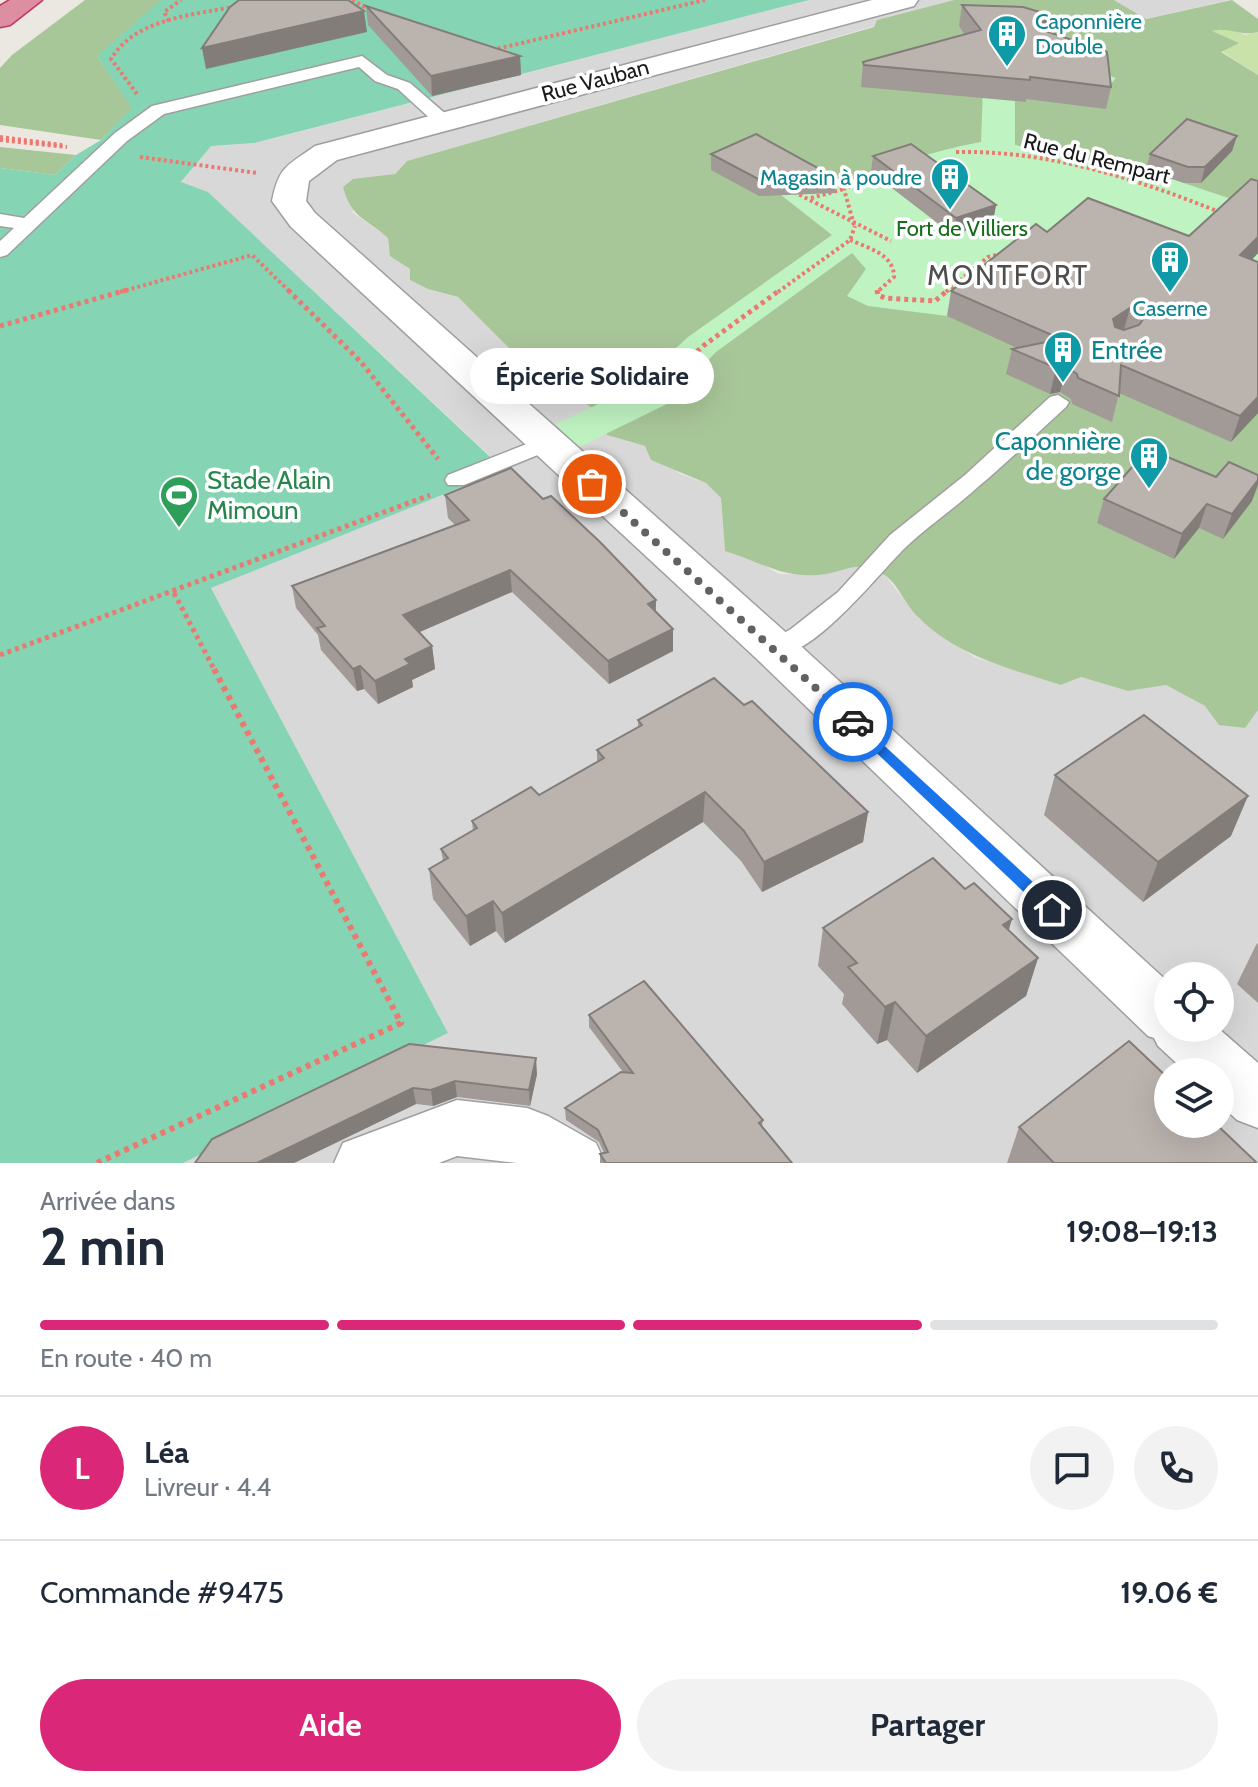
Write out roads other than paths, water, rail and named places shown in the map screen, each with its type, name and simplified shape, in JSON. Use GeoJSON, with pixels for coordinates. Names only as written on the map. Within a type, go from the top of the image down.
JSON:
{"type":"FeatureCollection","features":[{"type":"Feature","properties":{"kind":"highway"},"geometry":{"type":"LineString","coordinates":[[0,19],[28,0]]}},
{"type":"Feature","properties":{"kind":"street","name":"Rue Vauban"},"geometry":{"type":"LineString","coordinates":[[547,443],[303,220],[289,201],[293,177],[326,153],[904,0]]}},
{"type":"Feature","properties":{"kind":"street"},"geometry":{"type":"LineString","coordinates":[[547,443],[775,649],[1154,1005]]}},
{"type":"Feature","properties":{"kind":"street"},"geometry":{"type":"LineString","coordinates":[[1193,1042],[1258,1101]]}},
{"type":"Feature","properties":{"kind":"street"},"geometry":{"type":"LineString","coordinates":[[364,1163],[457,1128],[527,1136],[575,1163]]}},
{"type":"Feature","properties":{"kind":"lane"},"geometry":{"type":"LineString","coordinates":[[0,251],[104,152],[158,110],[362,61],[381,78],[404,86],[442,120]]}},
{"type":"Feature","properties":{"kind":"lane"},"geometry":{"type":"LineString","coordinates":[[0,220],[28,224]]}},
{"type":"Feature","properties":{"kind":"lane"},"geometry":{"type":"LineString","coordinates":[[775,649],[800,635],[847,598],[898,541],[973,480],[1058,402]]}},
{"type":"Feature","properties":{"kind":"lane"},"geometry":{"type":"LineString","coordinates":[[456,480],[547,443]]}},
{"type":"Feature","properties":{"kind":"place","name":"Caponnière Double"},"geometry":{"type":"Point","coordinates":[1007,68]}},
{"type":"Feature","properties":{"kind":"place","name":"Magasin à poudre"},"geometry":{"type":"Point","coordinates":[950,211]}},
{"type":"Feature","properties":{"kind":"place","name":"Caserne"},"geometry":{"type":"Point","coordinates":[1170,294]}},
{"type":"Feature","properties":{"kind":"place","name":"Entrée"},"geometry":{"type":"Point","coordinates":[1063,384]}},
{"type":"Feature","properties":{"kind":"place","name":"Épicerie Solidaire"},"geometry":{"type":"Point","coordinates":[592,484]}},
{"type":"Feature","properties":{"kind":"place","name":"Caponnière de gorge"},"geometry":{"type":"Point","coordinates":[1149,490]}},
{"type":"Feature","properties":{"kind":"place","name":"Stade Alain Mimoun"},"geometry":{"type":"Point","coordinates":[179,529]}},
{"type":"Feature","properties":{"kind":"district","name":"MONTFORT"},"geometry":{"type":"Point","coordinates":[1008,275]}},
{"type":"Feature","properties":{"kind":"park label","name":"Fort de Villiers"},"geometry":{"type":"Point","coordinates":[962,228]}}]}
